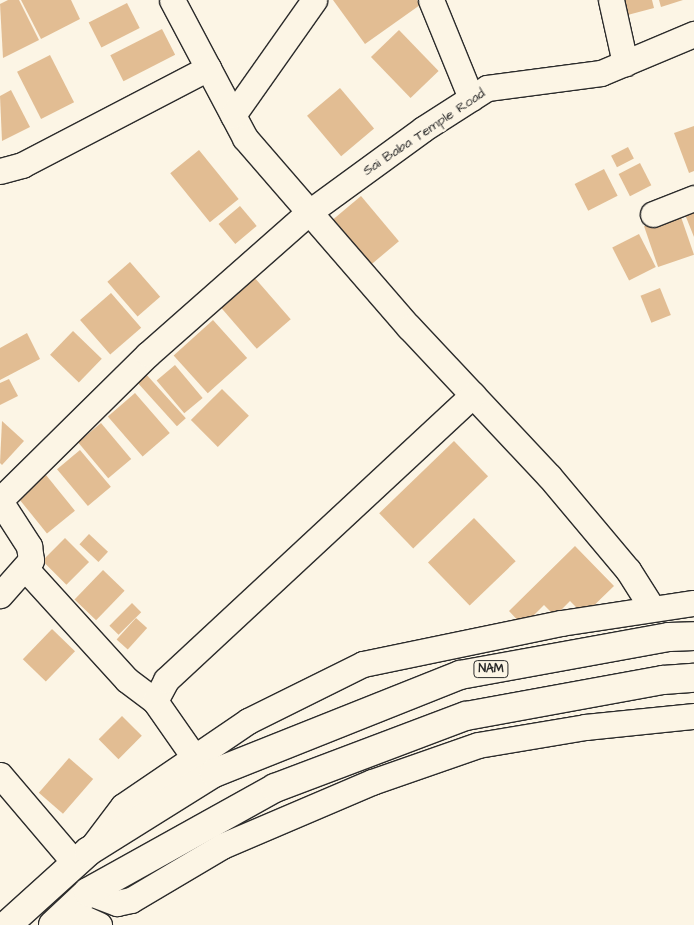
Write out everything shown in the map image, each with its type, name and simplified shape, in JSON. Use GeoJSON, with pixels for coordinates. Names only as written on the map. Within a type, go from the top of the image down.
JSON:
{"type":"FeatureCollection","features":[{"type":"Feature","properties":{"kind":"highway","name":"NAM"},"geometry":{"type":"LineString","coordinates":[[7,925],[82,857],[214,773],[460,675],[669,637],[694,636]]}},
{"type":"Feature","properties":{"kind":"highway"},"geometry":{"type":"LineString","coordinates":[[60,918],[88,892],[275,788],[466,716],[663,680],[694,678]]}},
{"type":"Feature","properties":{"kind":"street"},"geometry":{"type":"LineString","coordinates":[[172,0],[245,138],[308,213],[598,534],[628,570],[652,608]]}},
{"type":"Feature","properties":{"kind":"street"},"geometry":{"type":"LineString","coordinates":[[233,115],[314,0]]}},
{"type":"Feature","properties":{"kind":"street"},"geometry":{"type":"LineString","coordinates":[[431,0],[471,98]]}},
{"type":"Feature","properties":{"kind":"street"},"geometry":{"type":"LineString","coordinates":[[611,0],[625,63]]}},
{"type":"Feature","properties":{"kind":"street","name":"Sai Baba Temple Road"},"geometry":{"type":"LineString","coordinates":[[0,500],[148,354],[308,213],[471,98],[487,88],[601,73],[694,34]]}},
{"type":"Feature","properties":{"kind":"street"},"geometry":{"type":"LineString","coordinates":[[0,171],[22,165],[208,68]]}},
{"type":"Feature","properties":{"kind":"street"},"geometry":{"type":"LineString","coordinates":[[653,214],[694,198]]}},
{"type":"Feature","properties":{"kind":"street"},"geometry":{"type":"LineString","coordinates":[[155,701],[166,680],[473,395]]}},
{"type":"Feature","properties":{"kind":"street"},"geometry":{"type":"LineString","coordinates":[[0,500],[29,546],[31,560],[0,595]]}},
{"type":"Feature","properties":{"kind":"street"},"geometry":{"type":"LineString","coordinates":[[25,568],[126,680],[155,701],[194,757]]}},
{"type":"Feature","properties":{"kind":"street"},"geometry":{"type":"LineString","coordinates":[[0,775],[82,857],[123,806],[194,757],[248,721],[363,664],[652,608],[694,603]]}},
{"type":"Feature","properties":{"kind":"street"},"geometry":{"type":"LineString","coordinates":[[88,892],[112,902],[131,900],[222,846],[372,782],[478,745],[585,727],[694,716]]}},
{"type":"Feature","properties":{"kind":"street"},"geometry":{"type":"LineString","coordinates":[[60,918],[99,925]]}},
{"type":"Feature","properties":{"kind":"building"},"geometry":{"type":"Polygon","coordinates":[[[8,0],[19,0],[39,40],[3,58],[0,4],[8,0]]]}},
{"type":"Feature","properties":{"kind":"building"},"geometry":{"type":"Polygon","coordinates":[[[21,0],[71,0],[80,19],[41,39],[21,0]]]}},
{"type":"Feature","properties":{"kind":"building"},"geometry":{"type":"Polygon","coordinates":[[[333,0],[417,0],[420,5],[365,44],[333,0]]]}},
{"type":"Feature","properties":{"kind":"building"},"geometry":{"type":"Polygon","coordinates":[[[615,0],[652,0],[654,8],[620,17],[615,0]]]}},
{"type":"Feature","properties":{"kind":"building"},"geometry":{"type":"Polygon","coordinates":[[[659,0],[683,0],[661,7],[659,0]]]}},
{"type":"Feature","properties":{"kind":"building"},"geometry":{"type":"Polygon","coordinates":[[[127,3],[140,28],[101,47],[89,23],[127,3]]]}},
{"type":"Feature","properties":{"kind":"building"},"geometry":{"type":"Polygon","coordinates":[[[162,29],[175,55],[123,81],[110,55],[162,29]]]}},
{"type":"Feature","properties":{"kind":"building"},"geometry":{"type":"Polygon","coordinates":[[[399,30],[439,71],[411,98],[371,57],[399,30]]]}},
{"type":"Feature","properties":{"kind":"building"},"geometry":{"type":"Polygon","coordinates":[[[50,55],[74,102],[41,119],[17,72],[50,55]]]}},
{"type":"Feature","properties":{"kind":"building"},"geometry":{"type":"Polygon","coordinates":[[[340,88],[374,129],[341,156],[307,116],[340,88]]]}},
{"type":"Feature","properties":{"kind":"building"},"geometry":{"type":"Polygon","coordinates":[[[11,90],[30,127],[2,141],[0,96],[11,90]]]}},
{"type":"Feature","properties":{"kind":"building"},"geometry":{"type":"Polygon","coordinates":[[[694,126],[694,171],[689,173],[674,133],[694,126]]]}},
{"type":"Feature","properties":{"kind":"building"},"geometry":{"type":"Polygon","coordinates":[[[628,147],[634,159],[617,167],[611,156],[628,147]]]}},
{"type":"Feature","properties":{"kind":"building"},"geometry":{"type":"Polygon","coordinates":[[[199,150],[239,199],[210,222],[170,173],[199,150]]]}},
{"type":"Feature","properties":{"kind":"building"},"geometry":{"type":"Polygon","coordinates":[[[640,163],[651,185],[630,196],[619,174],[640,163]]]}},
{"type":"Feature","properties":{"kind":"building"},"geometry":{"type":"Polygon","coordinates":[[[604,169],[618,196],[588,211],[575,184],[604,169]]]}},
{"type":"Feature","properties":{"kind":"building"},"geometry":{"type":"Polygon","coordinates":[[[361,196],[399,241],[367,268],[329,223],[361,196]]]}},
{"type":"Feature","properties":{"kind":"building"},"geometry":{"type":"Polygon","coordinates":[[[240,206],[257,226],[235,244],[219,224],[240,206]]]}},
{"type":"Feature","properties":{"kind":"building"},"geometry":{"type":"Polygon","coordinates":[[[694,208],[694,237],[684,212],[694,208]]]}},
{"type":"Feature","properties":{"kind":"building"},"geometry":{"type":"Polygon","coordinates":[[[680,214],[694,255],[658,267],[644,226],[680,214]]]}},
{"type":"Feature","properties":{"kind":"building"},"geometry":{"type":"Polygon","coordinates":[[[639,234],[656,267],[629,281],[612,248],[639,234]]]}},
{"type":"Feature","properties":{"kind":"building"},"geometry":{"type":"Polygon","coordinates":[[[130,262],[160,297],[138,316],[107,282],[130,262]]]}},
{"type":"Feature","properties":{"kind":"building"},"geometry":{"type":"Polygon","coordinates":[[[254,277],[291,319],[257,349],[220,307],[254,277]]]}},
{"type":"Feature","properties":{"kind":"building"},"geometry":{"type":"Polygon","coordinates":[[[660,288],[671,315],[651,323],[641,296],[660,288]]]}},
{"type":"Feature","properties":{"kind":"building"},"geometry":{"type":"Polygon","coordinates":[[[111,293],[141,328],[110,355],[80,320],[111,293]]]}},
{"type":"Feature","properties":{"kind":"building"},"geometry":{"type":"Polygon","coordinates":[[[213,320],[247,358],[208,393],[174,355],[213,320]]]}},
{"type":"Feature","properties":{"kind":"building"},"geometry":{"type":"Polygon","coordinates":[[[73,331],[102,359],[79,383],[50,355],[73,331]]]}},
{"type":"Feature","properties":{"kind":"building"},"geometry":{"type":"Polygon","coordinates":[[[27,333],[40,359],[0,380],[0,348],[27,333]]]}},
{"type":"Feature","properties":{"kind":"building"},"geometry":{"type":"Polygon","coordinates":[[[175,365],[203,398],[184,413],[157,380],[175,365]]]}},
{"type":"Feature","properties":{"kind":"building"},"geometry":{"type":"Polygon","coordinates":[[[145,373],[186,418],[177,426],[136,381],[145,373]]]}},
{"type":"Feature","properties":{"kind":"building"},"geometry":{"type":"Polygon","coordinates":[[[9,379],[18,396],[0,405],[0,383],[9,379]]]}},
{"type":"Feature","properties":{"kind":"building"},"geometry":{"type":"Polygon","coordinates":[[[222,389],[249,416],[218,447],[191,420],[222,389]]]}},
{"type":"Feature","properties":{"kind":"building"},"geometry":{"type":"Polygon","coordinates":[[[135,393],[170,433],[143,457],[108,417],[135,393]]]}},
{"type":"Feature","properties":{"kind":"building"},"geometry":{"type":"Polygon","coordinates":[[[2,421],[24,441],[2,465],[0,463],[2,421]]]}},
{"type":"Feature","properties":{"kind":"building"},"geometry":{"type":"Polygon","coordinates":[[[101,423],[131,459],[108,478],[78,442],[101,423]]]}},
{"type":"Feature","properties":{"kind":"building"},"geometry":{"type":"Polygon","coordinates":[[[454,441],[488,476],[413,548],[379,513],[454,441]]]}},
{"type":"Feature","properties":{"kind":"building"},"geometry":{"type":"Polygon","coordinates":[[[80,450],[111,487],[88,506],[57,469],[80,450]]]}},
{"type":"Feature","properties":{"kind":"building"},"geometry":{"type":"Polygon","coordinates":[[[46,475],[75,511],[47,533],[18,498],[46,475]]]}},
{"type":"Feature","properties":{"kind":"building"},"geometry":{"type":"Polygon","coordinates":[[[474,518],[516,561],[470,606],[428,562],[474,518]]]}},
{"type":"Feature","properties":{"kind":"building"},"geometry":{"type":"Polygon","coordinates":[[[89,534],[108,552],[98,562],[79,544],[89,534]]]}},
{"type":"Feature","properties":{"kind":"building"},"geometry":{"type":"Polygon","coordinates":[[[65,538],[89,562],[66,585],[42,561],[65,538]]]}},
{"type":"Feature","properties":{"kind":"building"},"geometry":{"type":"Polygon","coordinates":[[[575,546],[614,586],[584,615],[570,601],[555,616],[544,605],[523,626],[509,611],[575,546]]]}},
{"type":"Feature","properties":{"kind":"building"},"geometry":{"type":"Polygon","coordinates":[[[103,570],[125,591],[96,620],[75,599],[103,570]]]}},
{"type":"Feature","properties":{"kind":"building"},"geometry":{"type":"Polygon","coordinates":[[[132,603],[141,612],[119,635],[109,626],[132,603]]]}},
{"type":"Feature","properties":{"kind":"building"},"geometry":{"type":"Polygon","coordinates":[[[136,618],[147,628],[128,650],[117,640],[136,618]]]}},
{"type":"Feature","properties":{"kind":"building"},"geometry":{"type":"Polygon","coordinates":[[[52,629],[75,651],[46,681],[23,659],[52,629]]]}},
{"type":"Feature","properties":{"kind":"building"},"geometry":{"type":"Polygon","coordinates":[[[122,716],[142,736],[118,759],[99,739],[122,716]]]}},
{"type":"Feature","properties":{"kind":"building"},"geometry":{"type":"Polygon","coordinates":[[[69,758],[93,779],[63,814],[39,793],[69,758]]]}}]}
